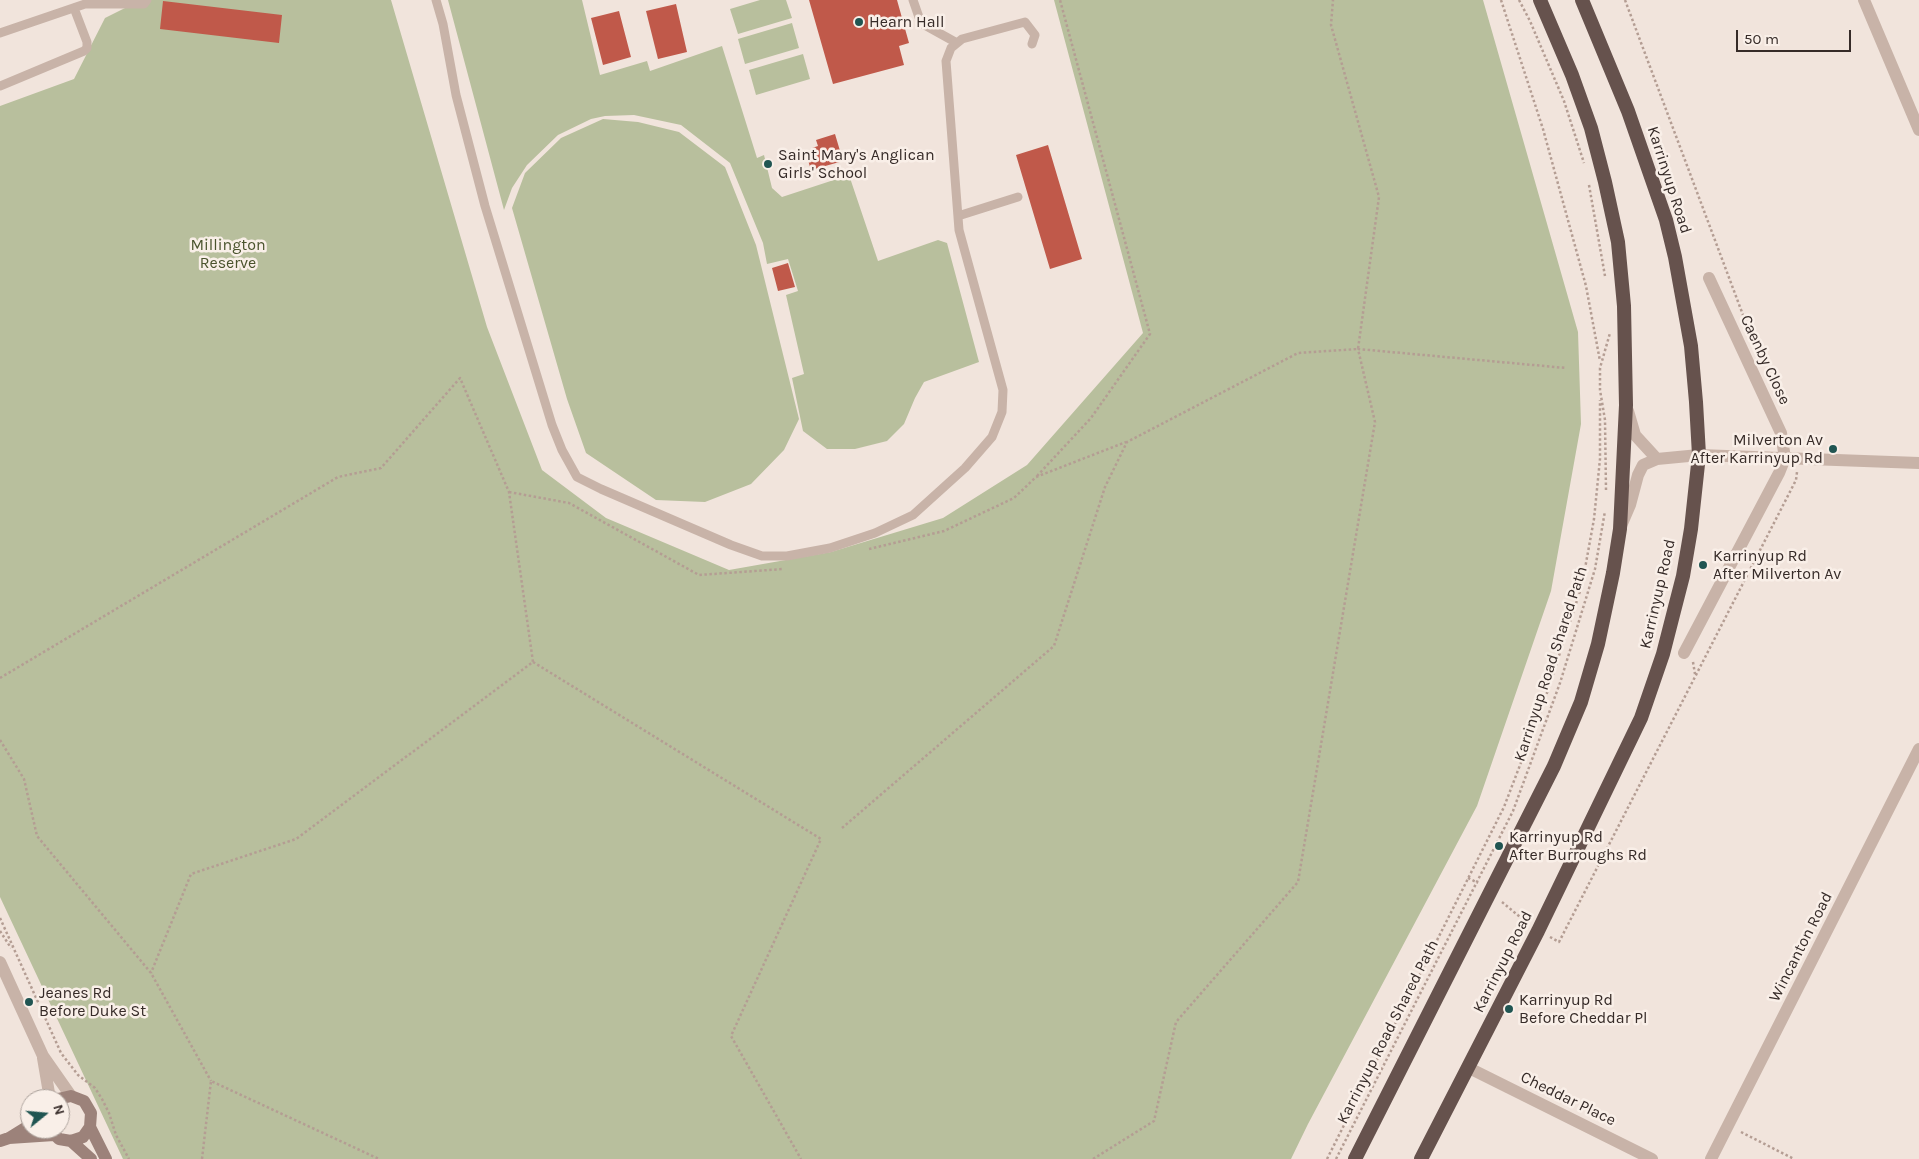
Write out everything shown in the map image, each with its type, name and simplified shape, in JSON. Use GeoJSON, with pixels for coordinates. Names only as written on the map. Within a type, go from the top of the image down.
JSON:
{"type":"FeatureCollection","features":[{"type":"Feature","properties":{"kind":"highway"},"geometry":{"type":"LineString","coordinates":[[1355,1159],[1489,891],[1554,766],[1581,702],[1598,644],[1613,573],[1620,529],[1626,405],[1624,306],[1619,252],[1605,182],[1591,128],[1572,75],[1540,0]]}},
{"type":"Feature","properties":{"kind":"highway","name":"Karrinyup Road"},"geometry":{"type":"LineString","coordinates":[[1421,1159],[1538,931],[1641,718],[1663,654],[1683,576],[1691,529],[1699,454],[1691,346],[1675,257],[1666,220],[1628,111],[1582,0]]}},
{"type":"Feature","properties":{"kind":"main road"},"geometry":{"type":"LineString","coordinates":[[59,1139],[71,1141],[83,1137],[90,1127],[92,1120],[88,1106],[84,1101],[71,1096]]}},
{"type":"Feature","properties":{"kind":"main road"},"geometry":{"type":"LineString","coordinates":[[90,1127],[106,1159]]}},
{"type":"Feature","properties":{"kind":"main road"},"geometry":{"type":"LineString","coordinates":[[5,1139],[20,1131]]}},
{"type":"Feature","properties":{"kind":"main road"},"geometry":{"type":"LineString","coordinates":[[5,1139],[20,1137]]}},
{"type":"Feature","properties":{"kind":"main road"},"geometry":{"type":"LineString","coordinates":[[71,1141],[91,1159]]}},
{"type":"Feature","properties":{"kind":"street"},"geometry":{"type":"LineString","coordinates":[[1864,0],[1919,130]]}},
{"type":"Feature","properties":{"kind":"street","name":"Caenby Close"},"geometry":{"type":"LineString","coordinates":[[1709,278],[1781,433],[1785,458]]}},
{"type":"Feature","properties":{"kind":"street"},"geometry":{"type":"LineString","coordinates":[[1626,405],[1634,435],[1657,458]]}},
{"type":"Feature","properties":{"kind":"street"},"geometry":{"type":"LineString","coordinates":[[1620,529],[1643,465],[1657,458],[1699,454],[1919,463]]}},
{"type":"Feature","properties":{"kind":"street"},"geometry":{"type":"LineString","coordinates":[[1684,653],[1779,473],[1785,458]]}},
{"type":"Feature","properties":{"kind":"street","name":"Wincanton Road"},"geometry":{"type":"LineString","coordinates":[[1712,1159],[1919,749]]}},
{"type":"Feature","properties":{"kind":"street"},"geometry":{"type":"LineString","coordinates":[[0,962],[43,1056],[71,1096]]}},
{"type":"Feature","properties":{"kind":"street"},"geometry":{"type":"LineString","coordinates":[[43,1056],[48,1089]]}},
{"type":"Feature","properties":{"kind":"street","name":"Cheddar Place"},"geometry":{"type":"LineString","coordinates":[[1468,1068],[1652,1159]]}},
{"type":"Feature","properties":{"kind":"lane"},"geometry":{"type":"LineString","coordinates":[[0,32],[85,4],[144,4],[147,0]]}},
{"type":"Feature","properties":{"kind":"lane"},"geometry":{"type":"LineString","coordinates":[[436,0],[443,24],[456,95],[485,206],[550,416],[562,450],[577,477],[732,545],[762,556],[787,556],[830,548],[875,533],[913,515],[965,468],[992,437],[1002,412],[1003,390],[959,230],[946,61],[951,48],[962,38],[1025,22],[1035,35],[1032,44]]}},
{"type":"Feature","properties":{"kind":"lane"},"geometry":{"type":"LineString","coordinates":[[913,0],[921,23],[956,43]]}},
{"type":"Feature","properties":{"kind":"lane"},"geometry":{"type":"LineString","coordinates":[[0,86],[84,51],[87,48],[87,42],[74,8]]}},
{"type":"Feature","properties":{"kind":"lane"},"geometry":{"type":"LineString","coordinates":[[958,216],[1018,196]]}},
{"type":"Feature","properties":{"kind":"path"},"geometry":{"type":"LineString","coordinates":[[869,549],[944,532],[1014,498],[1091,418],[1150,334],[1060,0]]}},
{"type":"Feature","properties":{"kind":"path"},"geometry":{"type":"LineString","coordinates":[[1093,1159],[1154,1121],[1176,1022],[1298,882],[1375,422],[1358,350],[1379,197],[1331,25],[1334,0]]}},
{"type":"Feature","properties":{"kind":"path"},"geometry":{"type":"LineString","coordinates":[[1327,1159],[1504,807],[1536,724],[1582,585],[1594,519],[1599,467],[1600,362],[1584,277],[1543,129],[1501,0]]}},
{"type":"Feature","properties":{"kind":"path"},"geometry":{"type":"LineString","coordinates":[[1519,0],[1530,21],[1564,102],[1585,166]]}},
{"type":"Feature","properties":{"kind":"path"},"geometry":{"type":"LineString","coordinates":[[1589,185],[1606,277]]}},
{"type":"Feature","properties":{"kind":"path"},"geometry":{"type":"LineString","coordinates":[[1600,362],[1611,329]]}},
{"type":"Feature","properties":{"kind":"path"},"geometry":{"type":"LineString","coordinates":[[1036,477],[1127,442],[1298,353],[1358,350],[1566,368]]}},
{"type":"Feature","properties":{"kind":"path"},"geometry":{"type":"LineString","coordinates":[[0,678],[338,476],[381,468],[460,378],[510,492],[533,662]]}},
{"type":"Feature","properties":{"kind":"path"},"geometry":{"type":"LineString","coordinates":[[1600,390],[1605,420],[1606,497]]}},
{"type":"Feature","properties":{"kind":"path"},"geometry":{"type":"LineString","coordinates":[[842,828],[1054,646],[1105,487],[1127,442]]}},
{"type":"Feature","properties":{"kind":"path"},"geometry":{"type":"LineString","coordinates":[[510,492],[569,503],[699,575],[785,569]]}},
{"type":"Feature","properties":{"kind":"path","name":"Karrinyup Road Shared Path"},"geometry":{"type":"LineString","coordinates":[[1336,1159],[1513,811],[1560,682],[1595,569],[1606,506]]}},
{"type":"Feature","properties":{"kind":"path"},"geometry":{"type":"LineString","coordinates":[[152,973],[191,874],[296,839],[533,662]]}},
{"type":"Feature","properties":{"kind":"path"},"geometry":{"type":"LineString","coordinates":[[533,662],[821,839],[732,1036],[801,1159]]}},
{"type":"Feature","properties":{"kind":"path"},"geometry":{"type":"LineString","coordinates":[[1468,878],[1489,891],[1538,931],[1559,942],[1695,675]]}},
{"type":"Feature","properties":{"kind":"path"},"geometry":{"type":"LineString","coordinates":[[0,740],[24,779],[37,836],[152,973],[211,1081],[202,1159]]}},
{"type":"Feature","properties":{"kind":"path"},"geometry":{"type":"LineString","coordinates":[[0,918],[46,1022]]}},
{"type":"Feature","properties":{"kind":"path"},"geometry":{"type":"LineString","coordinates":[[0,931],[14,953]]}},
{"type":"Feature","properties":{"kind":"path"},"geometry":{"type":"LineString","coordinates":[[211,1081],[379,1159]]}},
{"type":"Feature","properties":{"kind":"path"},"geometry":{"type":"LineString","coordinates":[[1728,1126],[1794,1159]]}},
{"type":"Feature","properties":{"kind":"green space","name":"Millington Reserve"},"geometry":{"type":"Polygon","coordinates":[[[141,0],[391,0],[487,327],[542,470],[606,518],[729,570],[831,552],[943,518],[1027,465],[1143,333],[1054,0],[1483,0],[1578,332],[1581,424],[1551,591],[1477,806],[1291,1159],[123,1159],[0,897],[0,106],[74,79],[105,18],[141,0]]]}},
{"type":"Feature","properties":{"kind":"green space"},"geometry":{"type":"Polygon","coordinates":[[[448,0],[582,0],[600,75],[647,61],[650,71],[722,46],[757,158],[764,155],[772,188],[782,197],[849,175],[878,261],[938,240],[947,243],[979,362],[924,382],[904,424],[887,441],[855,449],[827,449],[803,431],[792,378],[804,374],[786,295],[798,291],[788,259],[767,264],[763,243],[730,163],[681,125],[634,115],[605,116],[591,119],[558,135],[527,165],[512,188],[504,210],[448,0]]]}},
{"type":"Feature","properties":{"kind":"green space"},"geometry":{"type":"Polygon","coordinates":[[[760,0],[786,0],[792,18],[738,34],[730,9],[760,0]]]}},
{"type":"Feature","properties":{"kind":"green space"},"geometry":{"type":"Polygon","coordinates":[[[792,23],[799,48],[745,64],[738,39],[792,23]]]}},
{"type":"Feature","properties":{"kind":"green space"},"geometry":{"type":"Polygon","coordinates":[[[803,54],[810,79],[756,95],[749,70],[803,54]]]}},
{"type":"Feature","properties":{"kind":"green space"},"geometry":{"type":"Polygon","coordinates":[[[603,119],[638,122],[679,132],[725,167],[756,245],[799,419],[784,450],[751,484],[705,502],[656,500],[586,453],[567,399],[512,208],[525,173],[561,138],[603,119]]]}},
{"type":"Feature","properties":{"kind":"building","name":"Hearn Hall"},"geometry":{"type":"Polygon","coordinates":[[[809,0],[897,0],[909,43],[899,46],[904,65],[833,84],[809,0]]]}},
{"type":"Feature","properties":{"kind":"building"},"geometry":{"type":"Polygon","coordinates":[[[163,1],[282,15],[279,43],[160,29],[163,1]]]}},
{"type":"Feature","properties":{"kind":"building"},"geometry":{"type":"Polygon","coordinates":[[[676,4],[687,52],[658,59],[646,11],[676,4]]]}},
{"type":"Feature","properties":{"kind":"building"},"geometry":{"type":"Polygon","coordinates":[[[619,11],[631,57],[603,65],[591,18],[619,11]]]}},
{"type":"Feature","properties":{"kind":"building"},"geometry":{"type":"Polygon","coordinates":[[[835,134],[843,161],[811,170],[807,157],[814,155],[812,148],[818,146],[816,140],[835,134]]]}},
{"type":"Feature","properties":{"kind":"building"},"geometry":{"type":"Polygon","coordinates":[[[1048,145],[1082,259],[1050,269],[1016,155],[1048,145]]]}},
{"type":"Feature","properties":{"kind":"building"},"geometry":{"type":"Polygon","coordinates":[[[788,263],[795,287],[778,291],[772,268],[788,263]]]}},
{"type":"Feature","properties":{"kind":"place","name":"Hearn Hall"},"geometry":{"type":"Point","coordinates":[859,22]}},
{"type":"Feature","properties":{"kind":"place","name":"Saint Mary's Anglican Girls' School"},"geometry":{"type":"Point","coordinates":[768,164]}},
{"type":"Feature","properties":{"kind":"place","name":"Milverton Av After Karrinyup Rd"},"geometry":{"type":"Point","coordinates":[1833,449]}},
{"type":"Feature","properties":{"kind":"place","name":"Karrinyup Rd After Milverton Av"},"geometry":{"type":"Point","coordinates":[1703,565]}},
{"type":"Feature","properties":{"kind":"place","name":"Karrinyup Rd After Burroughs Rd"},"geometry":{"type":"Point","coordinates":[1499,846]}},
{"type":"Feature","properties":{"kind":"place","name":"Jeanes Rd Before Duke St"},"geometry":{"type":"Point","coordinates":[29,1002]}},
{"type":"Feature","properties":{"kind":"place","name":"Karrinyup Rd Before Cheddar Pl"},"geometry":{"type":"Point","coordinates":[1509,1009]}}]}
